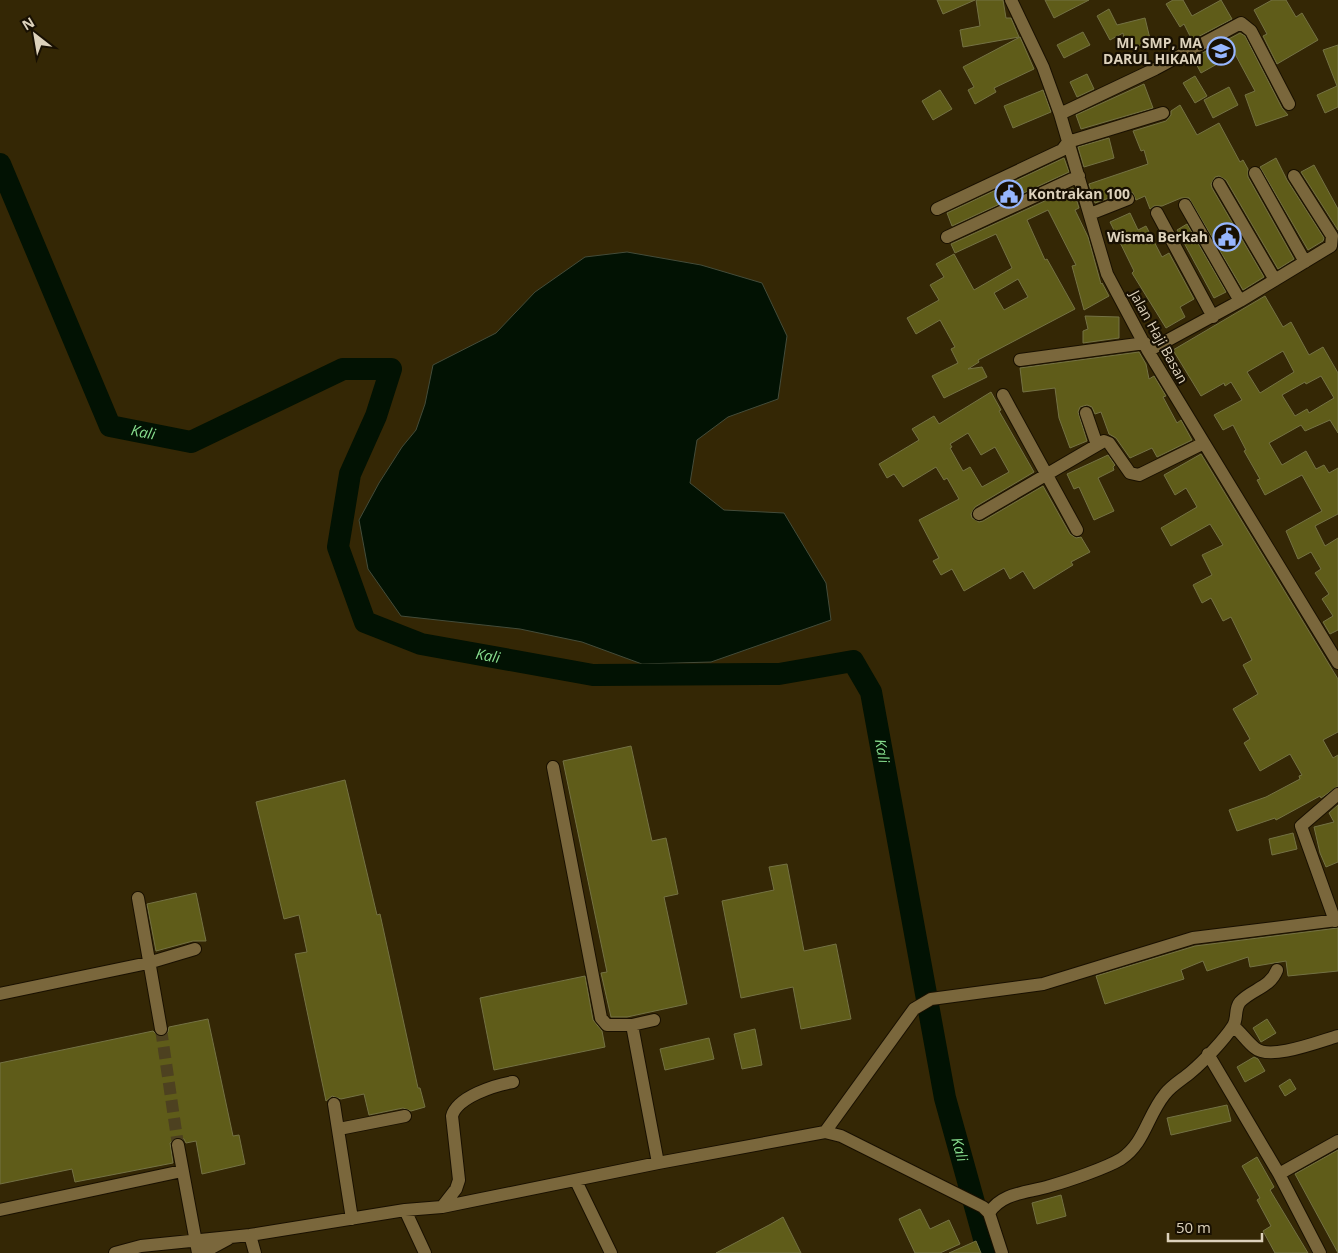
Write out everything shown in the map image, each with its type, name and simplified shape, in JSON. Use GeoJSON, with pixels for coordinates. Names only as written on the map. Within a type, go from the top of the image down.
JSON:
{"type":"FeatureCollection","features":[{"type":"Feature","properties":{"kind":"street","name":"Jalan Haji Basan"},"geometry":{"type":"LineString","coordinates":[[1011,0],[1044,67],[1079,176],[1102,263],[1147,347],[1338,663]]}},
{"type":"Feature","properties":{"kind":"street"},"geometry":{"type":"LineString","coordinates":[[1060,114],[1155,69],[1242,23],[1255,38],[1289,104]]}},
{"type":"Feature","properties":{"kind":"street"},"geometry":{"type":"LineString","coordinates":[[937,210],[1062,150],[1068,142],[1163,114]]}},
{"type":"Feature","properties":{"kind":"street"},"geometry":{"type":"LineString","coordinates":[[1255,173],[1305,262]]}},
{"type":"Feature","properties":{"kind":"street"},"geometry":{"type":"LineString","coordinates":[[947,237],[1079,176]]}},
{"type":"Feature","properties":{"kind":"street"},"geometry":{"type":"LineString","coordinates":[[1020,360],[1147,347],[1240,302],[1331,246],[1333,241],[1294,176]]}},
{"type":"Feature","properties":{"kind":"street"},"geometry":{"type":"LineString","coordinates":[[1219,184],[1275,280]]}},
{"type":"Feature","properties":{"kind":"street"},"geometry":{"type":"LineString","coordinates":[[1090,214],[1128,199]]}},
{"type":"Feature","properties":{"kind":"street"},"geometry":{"type":"LineString","coordinates":[[1185,205],[1240,302]]}},
{"type":"Feature","properties":{"kind":"street"},"geometry":{"type":"LineString","coordinates":[[1157,213],[1213,316]]}},
{"type":"Feature","properties":{"kind":"street"},"geometry":{"type":"LineString","coordinates":[[1003,395],[1077,530]]}},
{"type":"Feature","properties":{"kind":"street"},"geometry":{"type":"LineString","coordinates":[[1086,413],[1097,445]]}},
{"type":"Feature","properties":{"kind":"street"},"geometry":{"type":"LineString","coordinates":[[979,514],[1104,441],[1109,442],[1124,467],[1130,473],[1138,475],[1204,443]]}},
{"type":"Feature","properties":{"kind":"street"},"geometry":{"type":"LineString","coordinates":[[553,767],[601,1018],[607,1025],[632,1025],[654,1020]]}},
{"type":"Feature","properties":{"kind":"street"},"geometry":{"type":"LineString","coordinates":[[825,1132],[914,1009],[931,999],[1038,985],[1193,938],[1337,921],[1300,826],[1338,794]]}},
{"type":"Feature","properties":{"kind":"street"},"geometry":{"type":"LineString","coordinates":[[138,898],[161,1029]]}},
{"type":"Feature","properties":{"kind":"street"},"geometry":{"type":"LineString","coordinates":[[0,994],[148,963],[195,949]]}},
{"type":"Feature","properties":{"kind":"street"},"geometry":{"type":"LineString","coordinates":[[986,1210],[1011,1195],[1050,1186],[1119,1160],[1133,1150],[1143,1135],[1149,1116],[1166,1092],[1192,1071],[1233,1026],[1236,1009],[1240,1002],[1268,984],[1277,970]]}},
{"type":"Feature","properties":{"kind":"street"},"geometry":{"type":"LineString","coordinates":[[632,1025],[658,1163]]}},
{"type":"Feature","properties":{"kind":"street"},"geometry":{"type":"LineString","coordinates":[[1233,1026],[1255,1049],[1263,1052],[1275,1053],[1338,1036]]}},
{"type":"Feature","properties":{"kind":"street"},"geometry":{"type":"LineString","coordinates":[[1208,1054],[1279,1174],[1320,1253]]}},
{"type":"Feature","properties":{"kind":"street"},"geometry":{"type":"LineString","coordinates":[[442,1207],[456,1189],[459,1180],[452,1116],[454,1109],[459,1104],[490,1087],[513,1082]]}},
{"type":"Feature","properties":{"kind":"street"},"geometry":{"type":"LineString","coordinates":[[334,1104],[352,1219]]}},
{"type":"Feature","properties":{"kind":"street"},"geometry":{"type":"LineString","coordinates":[[339,1129],[405,1116]]}},
{"type":"Feature","properties":{"kind":"street"},"geometry":{"type":"LineString","coordinates":[[115,1253],[141,1246],[195,1239],[250,1235],[405,1210],[442,1207],[658,1163],[825,1132],[841,1136],[986,1210],[1002,1253]]}},
{"type":"Feature","properties":{"kind":"street"},"geometry":{"type":"LineString","coordinates":[[1279,1174],[1338,1141]]}},
{"type":"Feature","properties":{"kind":"street"},"geometry":{"type":"LineString","coordinates":[[178,1145],[198,1253]]}},
{"type":"Feature","properties":{"kind":"street"},"geometry":{"type":"LineString","coordinates":[[0,1210],[182,1171]]}},
{"type":"Feature","properties":{"kind":"street"},"geometry":{"type":"LineString","coordinates":[[576,1181],[611,1253]]}},
{"type":"Feature","properties":{"kind":"street"},"geometry":{"type":"LineString","coordinates":[[405,1210],[425,1253]]}},
{"type":"Feature","properties":{"kind":"street"},"geometry":{"type":"LineString","coordinates":[[250,1235],[256,1253]]}},
{"type":"Feature","properties":{"kind":"street"},"geometry":{"type":"LineString","coordinates":[[202,1253],[233,1237]]}},
{"type":"Feature","properties":{"kind":"shaded area"},"geometry":{"type":"Polygon","coordinates":[[[627,252],[701,265],[762,283],[787,336],[778,399],[728,417],[697,440],[690,483],[724,510],[784,513],[826,583],[831,620],[711,662],[642,664],[582,642],[520,629],[401,616],[368,569],[359,520],[379,483],[402,447],[416,430],[425,404],[433,365],[496,333],[535,292],[585,257],[627,252]]]}},
{"type":"Feature","properties":{"kind":"building"},"geometry":{"type":"Polygon","coordinates":[[[937,0],[975,0],[943,14],[937,0]]]}},
{"type":"Feature","properties":{"kind":"building"},"geometry":{"type":"Polygon","coordinates":[[[976,0],[1003,0],[1006,18],[1011,18],[1019,37],[963,47],[960,30],[980,26],[976,0]]]}},
{"type":"Feature","properties":{"kind":"building"},"geometry":{"type":"Polygon","coordinates":[[[1045,0],[1089,0],[1054,18],[1045,0]]]}},
{"type":"Feature","properties":{"kind":"building"},"geometry":{"type":"Polygon","coordinates":[[[1173,0],[1183,0],[1192,16],[1221,0],[1232,19],[1192,40],[1184,24],[1180,27],[1166,4],[1173,0]]]}},
{"type":"Feature","properties":{"kind":"building"},"geometry":{"type":"Polygon","coordinates":[[[1272,0],[1286,0],[1296,17],[1302,13],[1318,40],[1277,64],[1263,36],[1267,34],[1254,10],[1272,0]]]}},
{"type":"Feature","properties":{"kind":"building"},"geometry":{"type":"Polygon","coordinates":[[[1109,9],[1117,25],[1145,18],[1151,43],[1126,49],[1123,33],[1110,40],[1097,16],[1109,9]]]}},
{"type":"Feature","properties":{"kind":"building"},"geometry":{"type":"Polygon","coordinates":[[[1083,32],[1090,45],[1064,58],[1057,45],[1083,32]]]}},
{"type":"Feature","properties":{"kind":"building"},"geometry":{"type":"Polygon","coordinates":[[[1240,33],[1245,36],[1282,108],[1288,115],[1256,126],[1245,95],[1255,91],[1235,54],[1201,73],[1193,58],[1240,33]]]}},
{"type":"Feature","properties":{"kind":"building"},"geometry":{"type":"Polygon","coordinates":[[[1020,37],[1034,69],[994,88],[996,92],[975,104],[968,90],[974,87],[963,67],[1020,37]]]}},
{"type":"Feature","properties":{"kind":"building"},"geometry":{"type":"Polygon","coordinates":[[[1338,45],[1338,107],[1325,113],[1317,95],[1337,86],[1323,50],[1338,45]]]}},
{"type":"Feature","properties":{"kind":"building"},"geometry":{"type":"Polygon","coordinates":[[[1087,74],[1094,89],[1077,97],[1070,82],[1087,74]]]}},
{"type":"Feature","properties":{"kind":"building"},"geometry":{"type":"Polygon","coordinates":[[[1195,76],[1207,96],[1195,103],[1183,83],[1195,76]]]}},
{"type":"Feature","properties":{"kind":"building"},"geometry":{"type":"Polygon","coordinates":[[[1144,84],[1153,108],[1081,129],[1076,115],[1144,84]]]}},
{"type":"Feature","properties":{"kind":"building"},"geometry":{"type":"Polygon","coordinates":[[[1229,87],[1238,105],[1213,118],[1204,100],[1229,87]]]}},
{"type":"Feature","properties":{"kind":"building"},"geometry":{"type":"Polygon","coordinates":[[[940,90],[952,109],[933,120],[922,101],[940,90]]]}},
{"type":"Feature","properties":{"kind":"building"},"geometry":{"type":"Polygon","coordinates":[[[1043,90],[1051,112],[1013,128],[1004,106],[1043,90]]]}},
{"type":"Feature","properties":{"kind":"building"},"geometry":{"type":"Polygon","coordinates":[[[1180,105],[1197,135],[1219,123],[1240,162],[1243,160],[1248,169],[1248,177],[1294,259],[1278,269],[1226,180],[1219,176],[1215,177],[1211,184],[1212,188],[1264,277],[1243,290],[1189,198],[1181,198],[1150,209],[1145,196],[1136,200],[1133,193],[1129,191],[1095,203],[1089,184],[1148,164],[1144,150],[1141,151],[1133,131],[1166,121],[1171,115],[1171,111],[1180,105]]]}},
{"type":"Feature","properties":{"kind":"building"},"geometry":{"type":"Polygon","coordinates":[[[1109,138],[1114,158],[1084,167],[1078,147],[1109,138]]]}},
{"type":"Feature","properties":{"kind":"building"},"geometry":{"type":"Polygon","coordinates":[[[1064,158],[1069,172],[952,226],[947,213],[1064,158]]]}},
{"type":"Feature","properties":{"kind":"building"},"geometry":{"type":"Polygon","coordinates":[[[1276,158],[1287,180],[1324,238],[1323,241],[1308,250],[1260,167],[1276,158]]]}},
{"type":"Feature","properties":{"kind":"building"},"geometry":{"type":"Polygon","coordinates":[[[1314,165],[1338,209],[1338,230],[1301,172],[1314,165]]]}},
{"type":"Feature","properties":{"kind":"building"},"geometry":{"type":"Polygon","coordinates":[[[1073,188],[1079,208],[1075,210],[1088,237],[1101,284],[1109,296],[1084,310],[1072,266],[1076,265],[1048,210],[1027,220],[1045,260],[1047,259],[1075,309],[978,360],[979,362],[968,369],[982,367],[987,377],[944,398],[932,376],[958,363],[951,349],[955,347],[940,320],[916,334],[907,318],[939,300],[930,285],[944,277],[936,264],[954,254],[974,290],[1012,268],[996,234],[955,253],[951,244],[1073,188]],[[1018,279],[994,293],[1004,310],[1028,297],[1018,279]]]}},
{"type":"Feature","properties":{"kind":"building"},"geometry":{"type":"Polygon","coordinates":[[[1130,213],[1138,230],[1146,226],[1162,257],[1169,253],[1194,299],[1180,307],[1185,317],[1166,328],[1132,273],[1134,271],[1110,222],[1130,213]]]}},
{"type":"Feature","properties":{"kind":"building"},"geometry":{"type":"Polygon","coordinates":[[[1187,224],[1226,292],[1214,298],[1177,230],[1187,224]]]}},
{"type":"Feature","properties":{"kind":"building"},"geometry":{"type":"Polygon","coordinates":[[[1265,296],[1283,327],[1291,322],[1309,355],[1323,347],[1338,373],[1338,433],[1330,420],[1305,431],[1301,425],[1269,443],[1282,465],[1306,451],[1316,469],[1324,465],[1329,473],[1338,468],[1338,514],[1315,526],[1325,546],[1338,538],[1338,630],[1330,634],[1323,622],[1333,616],[1322,599],[1329,594],[1315,573],[1321,569],[1311,552],[1298,559],[1286,531],[1322,511],[1302,475],[1265,495],[1257,480],[1260,479],[1244,451],[1246,450],[1233,425],[1223,430],[1214,415],[1242,400],[1231,382],[1225,386],[1224,383],[1201,396],[1173,350],[1265,296]],[[1283,351],[1247,372],[1260,393],[1294,372],[1283,351]],[[1321,376],[1306,384],[1305,382],[1282,395],[1295,416],[1307,409],[1309,413],[1334,398],[1321,376]]]}},
{"type":"Feature","properties":{"kind":"building"},"geometry":{"type":"Polygon","coordinates":[[[1085,316],[1119,317],[1119,338],[1083,343],[1083,331],[1088,329],[1085,316]]]}},
{"type":"Feature","properties":{"kind":"building"},"geometry":{"type":"Polygon","coordinates":[[[1139,352],[1146,364],[1149,379],[1154,376],[1166,396],[1163,397],[1177,423],[1181,420],[1192,440],[1157,457],[1152,448],[1130,458],[1116,438],[1109,434],[1101,412],[1095,414],[1092,407],[1087,405],[1080,407],[1078,412],[1087,441],[1070,448],[1059,418],[1055,388],[1023,392],[1020,368],[1139,352]]]}},
{"type":"Feature","properties":{"kind":"building"},"geometry":{"type":"Polygon","coordinates":[[[991,392],[1001,410],[999,411],[1034,472],[975,507],[971,514],[972,518],[979,522],[983,521],[1043,486],[1070,534],[1076,538],[1081,537],[1090,552],[1071,562],[1073,565],[1034,589],[1023,571],[1010,579],[1004,568],[964,591],[952,569],[941,575],[933,561],[939,558],[919,520],[959,499],[947,478],[944,480],[936,467],[903,487],[894,474],[887,478],[879,464],[919,440],[912,429],[934,416],[939,424],[991,392]],[[968,433],[950,444],[952,447],[950,448],[963,471],[970,467],[982,487],[1009,472],[995,447],[981,455],[968,433]]]}},
{"type":"Feature","properties":{"kind":"building"},"geometry":{"type":"Polygon","coordinates":[[[1201,454],[1338,679],[1338,732],[1323,740],[1333,758],[1338,755],[1338,786],[1321,798],[1320,796],[1276,820],[1275,818],[1237,831],[1229,810],[1266,797],[1300,779],[1299,776],[1302,775],[1290,754],[1260,771],[1244,743],[1250,739],[1233,709],[1258,694],[1243,665],[1252,660],[1231,617],[1223,621],[1211,598],[1202,603],[1193,585],[1212,575],[1202,555],[1223,545],[1210,524],[1171,546],[1161,528],[1197,507],[1186,488],[1175,495],[1164,475],[1201,454]]]}},
{"type":"Feature","properties":{"kind":"building"},"geometry":{"type":"Polygon","coordinates":[[[1108,455],[1115,465],[1113,467],[1114,470],[1098,478],[1114,511],[1094,520],[1079,487],[1074,489],[1067,474],[1108,455]]]}},
{"type":"Feature","properties":{"kind":"building"},"geometry":{"type":"Polygon","coordinates":[[[631,746],[652,841],[666,838],[678,894],[664,897],[687,1004],[627,1017],[611,1017],[601,973],[607,972],[563,761],[631,746]]]}},
{"type":"Feature","properties":{"kind":"building"},"geometry":{"type":"Polygon","coordinates":[[[345,780],[377,915],[380,914],[418,1088],[420,1088],[425,1107],[411,1111],[403,1108],[369,1115],[364,1094],[341,1099],[332,1096],[326,1101],[295,954],[307,952],[299,915],[284,919],[256,802],[345,780]]]}},
{"type":"Feature","properties":{"kind":"building"},"geometry":{"type":"Polygon","coordinates":[[[1338,805],[1338,862],[1326,867],[1320,853],[1314,827],[1334,822],[1329,813],[1338,805]]]}},
{"type":"Feature","properties":{"kind":"building"},"geometry":{"type":"Polygon","coordinates":[[[1293,833],[1297,849],[1272,855],[1269,839],[1293,833]]]}},
{"type":"Feature","properties":{"kind":"building"},"geometry":{"type":"Polygon","coordinates":[[[787,864],[804,951],[836,944],[851,1019],[801,1029],[793,987],[741,998],[722,901],[774,890],[769,867],[787,864]]]}},
{"type":"Feature","properties":{"kind":"building"},"geometry":{"type":"Polygon","coordinates":[[[196,893],[206,941],[193,941],[156,951],[147,904],[196,893]]]}},
{"type":"Feature","properties":{"kind":"building"},"geometry":{"type":"Polygon","coordinates":[[[1338,928],[1338,971],[1288,976],[1286,961],[1250,967],[1248,957],[1207,971],[1203,961],[1181,970],[1184,979],[1105,1004],[1096,976],[1195,946],[1338,928]]]}},
{"type":"Feature","properties":{"kind":"building"},"geometry":{"type":"Polygon","coordinates":[[[585,976],[593,1020],[602,1031],[605,1047],[494,1070],[480,998],[585,976]]]}},
{"type":"Feature","properties":{"kind":"building"},"geometry":{"type":"Polygon","coordinates":[[[208,1019],[233,1136],[239,1135],[245,1164],[202,1174],[196,1141],[186,1143],[184,1139],[177,1137],[170,1143],[173,1163],[75,1182],[72,1169],[0,1184],[0,1063],[153,1031],[158,1036],[163,1037],[168,1032],[169,1027],[208,1019]]]}},
{"type":"Feature","properties":{"kind":"building"},"geometry":{"type":"Polygon","coordinates":[[[1267,1019],[1276,1033],[1261,1042],[1253,1028],[1267,1019]]]}},
{"type":"Feature","properties":{"kind":"building"},"geometry":{"type":"Polygon","coordinates":[[[755,1029],[762,1065],[742,1069],[734,1034],[755,1029]]]}},
{"type":"Feature","properties":{"kind":"building"},"geometry":{"type":"Polygon","coordinates":[[[709,1038],[714,1059],[665,1070],[660,1049],[709,1038]]]}},
{"type":"Feature","properties":{"kind":"building"},"geometry":{"type":"Polygon","coordinates":[[[1254,1057],[1258,1059],[1265,1071],[1245,1082],[1237,1067],[1254,1057]]]}},
{"type":"Feature","properties":{"kind":"building"},"geometry":{"type":"Polygon","coordinates":[[[1290,1079],[1296,1089],[1285,1096],[1279,1086],[1290,1079]]]}},
{"type":"Feature","properties":{"kind":"building"},"geometry":{"type":"Polygon","coordinates":[[[1227,1105],[1231,1121],[1171,1135],[1167,1118],[1227,1105]]]}},
{"type":"Feature","properties":{"kind":"building"},"geometry":{"type":"Polygon","coordinates":[[[1338,1150],[1338,1253],[1295,1174],[1338,1150]]]}},
{"type":"Feature","properties":{"kind":"building"},"geometry":{"type":"Polygon","coordinates":[[[1257,1157],[1274,1187],[1270,1190],[1308,1253],[1275,1253],[1263,1231],[1271,1226],[1257,1200],[1260,1198],[1242,1166],[1257,1157]]]}},
{"type":"Feature","properties":{"kind":"building"},"geometry":{"type":"Polygon","coordinates":[[[1061,1195],[1066,1216],[1037,1224],[1032,1203],[1061,1195]]]}},
{"type":"Feature","properties":{"kind":"building"},"geometry":{"type":"Polygon","coordinates":[[[920,1209],[930,1229],[949,1220],[960,1244],[940,1253],[915,1253],[899,1219],[920,1209]]]}},
{"type":"Feature","properties":{"kind":"building"},"geometry":{"type":"Polygon","coordinates":[[[783,1217],[801,1253],[716,1253],[771,1224],[783,1217]]]}},
{"type":"Feature","properties":{"kind":"building"},"geometry":{"type":"Polygon","coordinates":[[[976,1241],[981,1253],[949,1253],[976,1241]]]}},
{"type":"Feature","properties":{"kind":"waterway","name":"Kali"},"geometry":{"type":"LineString","coordinates":[[0,164],[110,426],[191,442],[343,369],[391,369],[376,416],[350,474],[338,547],[365,622],[421,644],[593,675],[779,674],[853,661],[871,692],[945,1098],[988,1253]]}},
{"type":"Feature","properties":{"kind":"tunnel"},"geometry":{"type":"LineString","coordinates":[[161,1029],[178,1145]]}},
{"type":"Feature","properties":{"kind":"place","name":"MI, SMP, MA DARUL HIKAM"},"geometry":{"type":"Point","coordinates":[1221,51]}},
{"type":"Feature","properties":{"kind":"place","name":"Kontrakan 100"},"geometry":{"type":"Point","coordinates":[1009,194]}},
{"type":"Feature","properties":{"kind":"place","name":"Wisma Berkah"},"geometry":{"type":"Point","coordinates":[1227,237]}}]}
